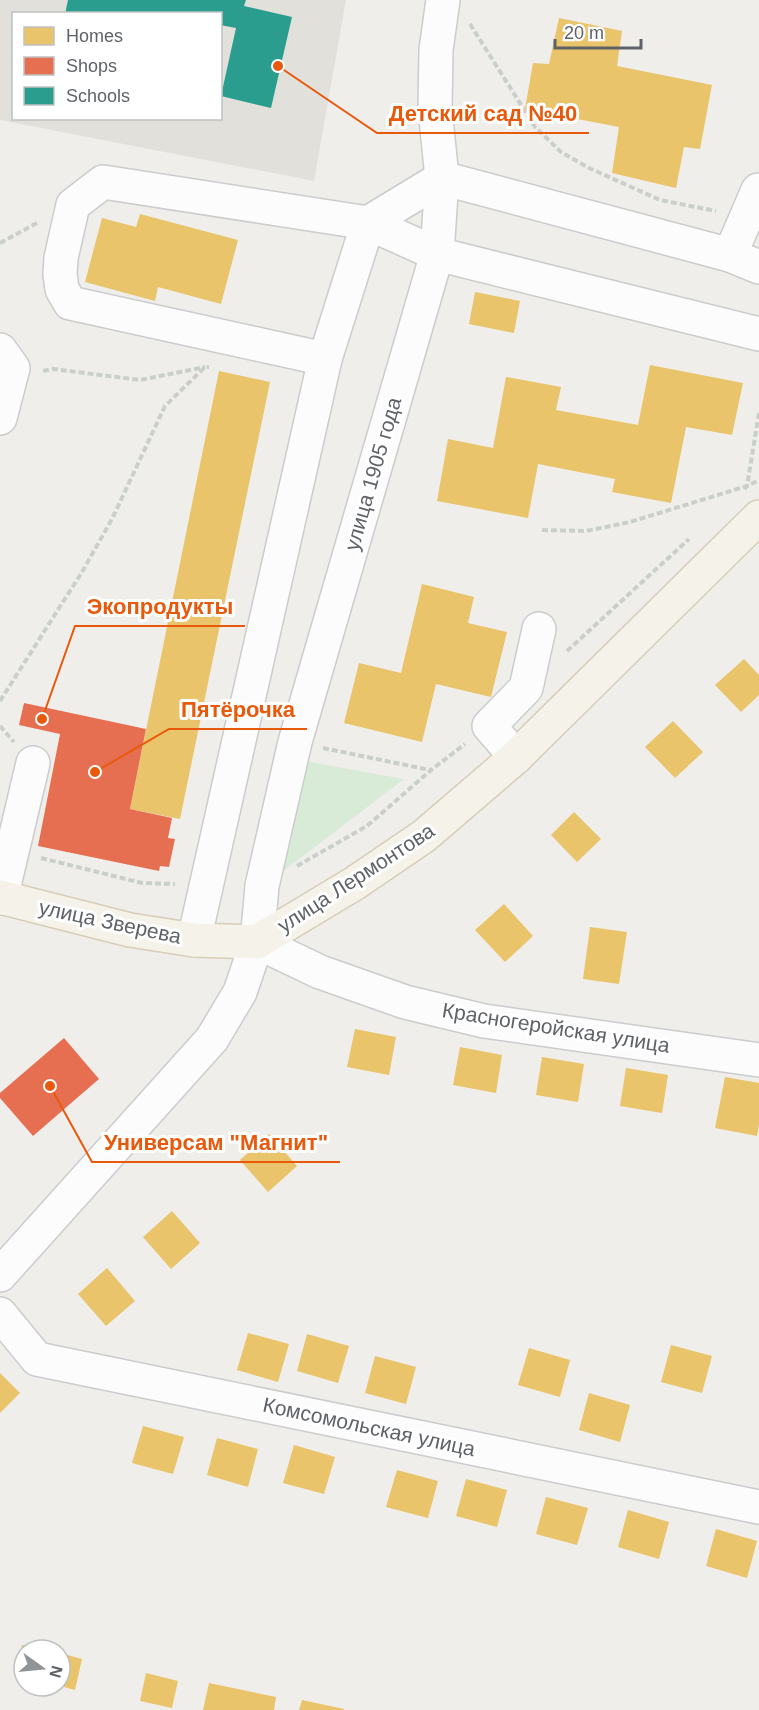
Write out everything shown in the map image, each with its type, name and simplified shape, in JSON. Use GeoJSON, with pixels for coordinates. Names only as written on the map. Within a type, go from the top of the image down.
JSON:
{"type":"FeatureCollection","features":[{"type":"Feature","properties":{"kind":"main road","name":"улица Лермонтова"},"geometry":{"type":"LineString","coordinates":[[256,942],[355,883],[424,836],[516,757],[749,506]]}},
{"type":"Feature","properties":{"kind":"main road","name":"улица Зверева"},"geometry":{"type":"LineString","coordinates":[[1,897],[130,930],[194,940],[256,942]]}},
{"type":"Feature","properties":{"kind":"street","name":"улица 1905 года"},"geometry":{"type":"LineString","coordinates":[[256,942],[262,886],[295,742],[437,254],[442,178],[435,109],[436,50],[455,10]]}},
{"type":"Feature","properties":{"kind":"street"},"geometry":{"type":"LineString","coordinates":[[194,940],[326,359],[368,223],[442,178],[745,261],[756,195]]}},
{"type":"Feature","properties":{"kind":"street"},"geometry":{"type":"LineString","coordinates":[[326,359],[70,303],[62,289],[60,274],[61,258],[73,206],[104,182],[368,223],[437,254],[759,334]]}},
{"type":"Feature","properties":{"kind":"street"},"geometry":{"type":"LineString","coordinates":[[0,418],[7,359]]}},
{"type":"Feature","properties":{"kind":"street"},"geometry":{"type":"LineString","coordinates":[[516,757],[489,726],[526,688],[540,629]]}},
{"type":"Feature","properties":{"kind":"street"},"geometry":{"type":"LineString","coordinates":[[1,897],[33,763]]}},
{"type":"Feature","properties":{"kind":"street","name":"Красногеройская улица"},"geometry":{"type":"LineString","coordinates":[[256,942],[320,972],[405,1002],[484,1021],[759,1060]]}},
{"type":"Feature","properties":{"kind":"street","name":"улица Лермонтова"},"geometry":{"type":"LineString","coordinates":[[0,1275],[212,1039],[240,992],[256,942]]}},
{"type":"Feature","properties":{"kind":"street","name":"Комсомольская улица"},"geometry":{"type":"LineString","coordinates":[[0,1314],[37,1359],[759,1507]]}},
{"type":"Feature","properties":{"kind":"path"},"geometry":{"type":"LineString","coordinates":[[455,10],[535,127],[561,152],[589,168],[660,200],[694,208],[756,195]]}},
{"type":"Feature","properties":{"kind":"path"},"geometry":{"type":"LineString","coordinates":[[7,359],[25,375],[53,369],[140,380],[216,366]]}},
{"type":"Feature","properties":{"kind":"path"},"geometry":{"type":"LineString","coordinates":[[0,701],[82,572],[107,528],[165,406],[205,367]]}},
{"type":"Feature","properties":{"kind":"path"},"geometry":{"type":"LineString","coordinates":[[749,506],[747,486],[759,413]]}},
{"type":"Feature","properties":{"kind":"path"},"geometry":{"type":"LineString","coordinates":[[542,530],[586,531],[630,522],[747,486],[759,480]]}},
{"type":"Feature","properties":{"kind":"path"},"geometry":{"type":"LineString","coordinates":[[561,656],[694,535]]}},
{"type":"Feature","properties":{"kind":"path"},"geometry":{"type":"LineString","coordinates":[[295,742],[431,770]]}},
{"type":"Feature","properties":{"kind":"shaded area"},"geometry":{"type":"Polygon","coordinates":[[[0,0],[346,0],[314,181],[0,120],[0,0]]]}},
{"type":"Feature","properties":{"kind":"green space"},"geometry":{"type":"Polygon","coordinates":[[[304,761],[404,779],[278,875],[304,761]]]}},
{"type":"Feature","properties":{"kind":"building: Homes"},"geometry":{"type":"Polygon","coordinates":[[[559,18],[622,31],[617,66],[712,85],[700,149],[684,147],[676,188],[612,173],[619,127],[525,109],[533,63],[549,64],[559,18]]]}},
{"type":"Feature","properties":{"kind":"building: Homes"},"geometry":{"type":"Polygon","coordinates":[[[140,214],[238,240],[221,304],[158,287],[155,301],[85,282],[102,218],[136,227],[140,214]]]}},
{"type":"Feature","properties":{"kind":"building: Homes"},"geometry":{"type":"Polygon","coordinates":[[[475,292],[520,301],[514,333],[469,324],[475,292]]]}},
{"type":"Feature","properties":{"kind":"building: Homes"},"geometry":{"type":"Polygon","coordinates":[[[650,365],[743,383],[732,435],[686,427],[671,503],[612,492],[615,479],[538,464],[528,518],[437,501],[448,439],[493,448],[506,377],[561,387],[556,410],[638,425],[650,365]]]}},
{"type":"Feature","properties":{"kind":"building: Homes"},"geometry":{"type":"Polygon","coordinates":[[[219,371],[270,382],[180,819],[130,809],[219,371]]]}},
{"type":"Feature","properties":{"kind":"building: Homes"},"geometry":{"type":"Polygon","coordinates":[[[422,584],[474,597],[468,623],[507,632],[491,697],[436,684],[422,742],[344,723],[359,663],[401,673],[422,584]]]}},
{"type":"Feature","properties":{"kind":"building: Homes"},"geometry":{"type":"Polygon","coordinates":[[[744,659],[759,675],[759,695],[741,712],[715,685],[744,659]]]}},
{"type":"Feature","properties":{"kind":"building: Homes"},"geometry":{"type":"Polygon","coordinates":[[[673,721],[703,752],[675,778],[645,747],[673,721]]]}},
{"type":"Feature","properties":{"kind":"building: Homes"},"geometry":{"type":"Polygon","coordinates":[[[574,812],[601,839],[577,862],[551,835],[574,812]]]}},
{"type":"Feature","properties":{"kind":"building: Homes"},"geometry":{"type":"Polygon","coordinates":[[[504,904],[533,936],[505,962],[475,930],[504,904]]]}},
{"type":"Feature","properties":{"kind":"building: Homes"},"geometry":{"type":"Polygon","coordinates":[[[590,927],[627,932],[619,984],[583,979],[590,927]]]}},
{"type":"Feature","properties":{"kind":"building: Homes"},"geometry":{"type":"Polygon","coordinates":[[[355,1029],[396,1037],[389,1075],[347,1067],[355,1029]]]}},
{"type":"Feature","properties":{"kind":"building: Homes"},"geometry":{"type":"Polygon","coordinates":[[[460,1047],[502,1055],[496,1093],[453,1085],[460,1047]]]}},
{"type":"Feature","properties":{"kind":"building: Homes"},"geometry":{"type":"Polygon","coordinates":[[[542,1057],[584,1064],[578,1102],[536,1095],[542,1057]]]}},
{"type":"Feature","properties":{"kind":"building: Homes"},"geometry":{"type":"Polygon","coordinates":[[[626,1068],[668,1075],[662,1113],[620,1106],[626,1068]]]}},
{"type":"Feature","properties":{"kind":"building: Homes"},"geometry":{"type":"Polygon","coordinates":[[[725,1077],[759,1083],[757,1136],[715,1128],[725,1077]]]}},
{"type":"Feature","properties":{"kind":"building: Homes"},"geometry":{"type":"Polygon","coordinates":[[[269,1134],[297,1166],[268,1192],[240,1160],[269,1134]]]}},
{"type":"Feature","properties":{"kind":"building: Homes"},"geometry":{"type":"Polygon","coordinates":[[[172,1211],[200,1243],[171,1269],[143,1237],[172,1211]]]}},
{"type":"Feature","properties":{"kind":"building: Homes"},"geometry":{"type":"Polygon","coordinates":[[[107,1268],[135,1301],[106,1326],[78,1294],[107,1268]]]}},
{"type":"Feature","properties":{"kind":"building: Homes"},"geometry":{"type":"Polygon","coordinates":[[[248,1333],[289,1344],[278,1382],[237,1370],[248,1333]]]}},
{"type":"Feature","properties":{"kind":"building: Homes"},"geometry":{"type":"Polygon","coordinates":[[[307,1334],[349,1346],[338,1383],[297,1371],[307,1334]]]}},
{"type":"Feature","properties":{"kind":"building: Homes"},"geometry":{"type":"Polygon","coordinates":[[[671,1345],[712,1356],[702,1393],[661,1382],[671,1345]]]}},
{"type":"Feature","properties":{"kind":"building: Homes"},"geometry":{"type":"Polygon","coordinates":[[[529,1348],[570,1360],[560,1397],[518,1385],[529,1348]]]}},
{"type":"Feature","properties":{"kind":"building: Homes"},"geometry":{"type":"Polygon","coordinates":[[[375,1356],[416,1367],[406,1404],[365,1393],[375,1356]]]}},
{"type":"Feature","properties":{"kind":"building: Homes"},"geometry":{"type":"Polygon","coordinates":[[[0,1373],[20,1393],[0,1413],[0,1373]]]}},
{"type":"Feature","properties":{"kind":"building: Homes"},"geometry":{"type":"Polygon","coordinates":[[[589,1393],[630,1405],[620,1442],[579,1430],[589,1393]]]}},
{"type":"Feature","properties":{"kind":"building: Homes"},"geometry":{"type":"Polygon","coordinates":[[[143,1426],[184,1437],[173,1474],[132,1463],[143,1426]]]}},
{"type":"Feature","properties":{"kind":"building: Homes"},"geometry":{"type":"Polygon","coordinates":[[[217,1438],[258,1449],[248,1487],[207,1475],[217,1438]]]}},
{"type":"Feature","properties":{"kind":"building: Homes"},"geometry":{"type":"Polygon","coordinates":[[[294,1445],[335,1457],[324,1494],[283,1483],[294,1445]]]}},
{"type":"Feature","properties":{"kind":"building: Homes"},"geometry":{"type":"Polygon","coordinates":[[[397,1470],[438,1481],[428,1518],[386,1507],[397,1470]]]}},
{"type":"Feature","properties":{"kind":"building: Homes"},"geometry":{"type":"Polygon","coordinates":[[[466,1479],[507,1490],[497,1527],[456,1516],[466,1479]]]}},
{"type":"Feature","properties":{"kind":"building: Homes"},"geometry":{"type":"Polygon","coordinates":[[[546,1497],[588,1508],[577,1545],[536,1534],[546,1497]]]}},
{"type":"Feature","properties":{"kind":"building: Homes"},"geometry":{"type":"Polygon","coordinates":[[[628,1510],[669,1522],[659,1559],[618,1547],[628,1510]]]}},
{"type":"Feature","properties":{"kind":"building: Homes"},"geometry":{"type":"Polygon","coordinates":[[[716,1529],[757,1541],[747,1578],[706,1566],[716,1529]]]}},
{"type":"Feature","properties":{"kind":"building: Homes"},"geometry":{"type":"Polygon","coordinates":[[[72,1656],[82,1659],[75,1690],[72,1689],[72,1656]]]}},
{"type":"Feature","properties":{"kind":"building: Homes"},"geometry":{"type":"Polygon","coordinates":[[[146,1673],[178,1681],[172,1708],[140,1701],[146,1673]]]}},
{"type":"Feature","properties":{"kind":"building: Homes"},"geometry":{"type":"Polygon","coordinates":[[[209,1683],[276,1697],[274,1710],[203,1710],[209,1683]]]}},
{"type":"Feature","properties":{"kind":"building: Homes"},"geometry":{"type":"Polygon","coordinates":[[[302,1700],[344,1709],[344,1710],[299,1710],[302,1700]]]}},
{"type":"Feature","properties":{"kind":"building: Shops"},"geometry":{"type":"Polygon","coordinates":[[[24,703],[146,729],[130,809],[172,818],[168,838],[175,839],[169,867],[160,866],[159,871],[38,846],[60,734],[19,725],[24,703]]]}},
{"type":"Feature","properties":{"kind":"building: Shops"},"geometry":{"type":"Polygon","coordinates":[[[64,1038],[99,1079],[33,1136],[0,1098],[0,1093],[64,1038]]]}},
{"type":"Feature","properties":{"kind":"building: Schools"},"geometry":{"type":"Polygon","coordinates":[[[68,0],[246,0],[244,6],[292,17],[271,108],[222,96],[236,28],[222,25],[222,12],[65,12],[68,0]]]}},
{"type":"Feature","properties":{"kind":"place","name":"Детский сад №40"},"geometry":{"type":"Point","coordinates":[278,66]}},
{"type":"Feature","properties":{"kind":"place","name":"Экопродукты"},"geometry":{"type":"Point","coordinates":[42,719]}},
{"type":"Feature","properties":{"kind":"place","name":"Пятёрочка"},"geometry":{"type":"Point","coordinates":[95,772]}},
{"type":"Feature","properties":{"kind":"place","name":"Универсам \"Магнит\""},"geometry":{"type":"Point","coordinates":[50,1086]}}]}
